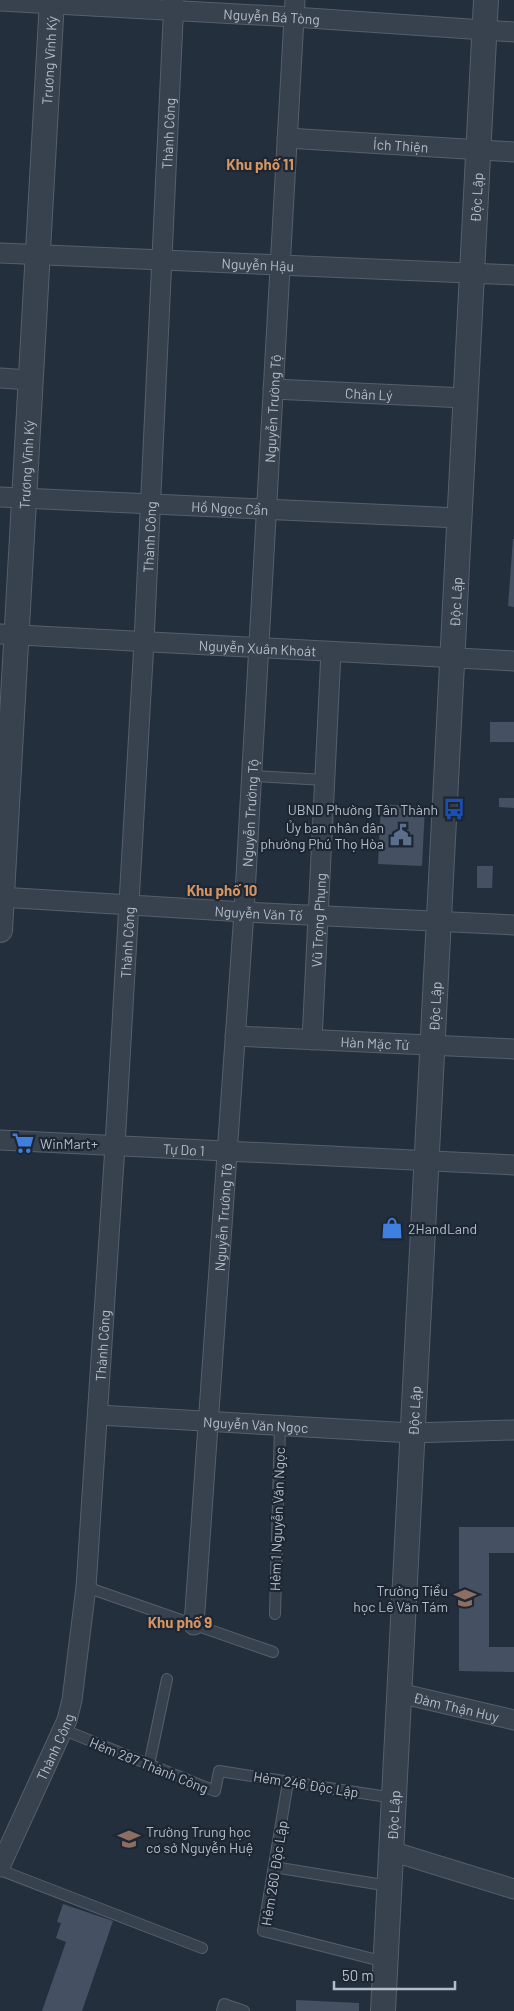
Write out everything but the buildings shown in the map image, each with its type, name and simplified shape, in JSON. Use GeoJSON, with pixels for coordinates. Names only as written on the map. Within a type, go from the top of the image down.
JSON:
{"type":"FeatureCollection","features":[{"type":"Feature","properties":{"kind":"street","name":"Độc Lập"},"geometry":{"type":"LineString","coordinates":[[382,2011],[486,0]]}},
{"type":"Feature","properties":{"kind":"street","name":"Nguyễn Bá Tòng"},"geometry":{"type":"LineString","coordinates":[[0,1],[294,9],[514,32]]}},
{"type":"Feature","properties":{"kind":"street","name":"Trương Vĩnh Ký"},"geometry":{"type":"LineString","coordinates":[[0,930],[8,635],[24,498],[36,255],[52,2]]}},
{"type":"Feature","properties":{"kind":"street","name":"Thành Công"},"geometry":{"type":"LineString","coordinates":[[0,1869],[7,1836],[64,1730],[72,1700],[86,1587],[115,1146],[144,642],[174,5]]}},
{"type":"Feature","properties":{"kind":"street","name":"Nguyễn Trường Tộ"},"geometry":{"type":"LineString","coordinates":[[194,1625],[244,912],[294,9]]}},
{"type":"Feature","properties":{"kind":"street","name":"Ích Thiện"},"geometry":{"type":"LineString","coordinates":[[287,138],[514,152]]}},
{"type":"Feature","properties":{"kind":"street","name":"Nguyễn Hậu"},"geometry":{"type":"LineString","coordinates":[[0,253],[514,275]]}},
{"type":"Feature","properties":{"kind":"street"},"geometry":{"type":"LineString","coordinates":[[0,378],[30,380]]}},
{"type":"Feature","properties":{"kind":"street","name":"Chân Lý"},"geometry":{"type":"LineString","coordinates":[[273,389],[465,398]]}},
{"type":"Feature","properties":{"kind":"street","name":"Hồ Ngọc Cẩn"},"geometry":{"type":"LineString","coordinates":[[0,497],[459,518]]}},
{"type":"Feature","properties":{"kind":"street","name":"Nguyễn Xuân Khoát"},"geometry":{"type":"LineString","coordinates":[[8,635],[514,661]]}},
{"type":"Feature","properties":{"kind":"street","name":"Vũ Trọng Phụng"},"geometry":{"type":"LineString","coordinates":[[312,1040],[332,652]]}},
{"type":"Feature","properties":{"kind":"street","name":"Nguyễn Văn Tố"},"geometry":{"type":"LineString","coordinates":[[1,897],[244,912],[514,925]]}},
{"type":"Feature","properties":{"kind":"street","name":"Hàn Mặc Tử"},"geometry":{"type":"LineString","coordinates":[[235,1036],[514,1049]]}},
{"type":"Feature","properties":{"kind":"street","name":"Tự Do 1"},"geometry":{"type":"LineString","coordinates":[[0,1140],[514,1166]]}},
{"type":"Feature","properties":{"kind":"street","name":"Nguyễn Văn Ngọc"},"geometry":{"type":"LineString","coordinates":[[98,1415],[412,1433],[514,1430]]}},
{"type":"Feature","properties":{"kind":"street","name":"Đàm Thận Huy"},"geometry":{"type":"LineString","coordinates":[[399,1693],[514,1720]]}},
{"type":"Feature","properties":{"kind":"street"},"geometry":{"type":"LineString","coordinates":[[391,1851],[514,1889]]}},
{"type":"Feature","properties":{"kind":"lane"},"geometry":{"type":"LineString","coordinates":[[252,776],[325,780]]}},
{"type":"Feature","properties":{"kind":"lane","name":"Hẻm 1 Nguyễn Văn Ngọc"},"geometry":{"type":"LineString","coordinates":[[274,1614],[280,1425]]}},
{"type":"Feature","properties":{"kind":"lane"},"geometry":{"type":"LineString","coordinates":[[86,1587],[273,1652]]}},
{"type":"Feature","properties":{"kind":"lane"},"geometry":{"type":"LineString","coordinates":[[149,1764],[167,1679]]}},
{"type":"Feature","properties":{"kind":"lane","name":"Hẻm 287 Thành Công"},"geometry":{"type":"LineString","coordinates":[[64,1730],[215,1791],[219,1770]]}},
{"type":"Feature","properties":{"kind":"lane","name":"Hẻm 246 Độc Lập"},"geometry":{"type":"LineString","coordinates":[[219,1770],[394,1798]]}},
{"type":"Feature","properties":{"kind":"lane","name":"Hẻm 260 Độc Lập"},"geometry":{"type":"LineString","coordinates":[[288,1782],[263,1931],[385,1962]]}},
{"type":"Feature","properties":{"kind":"lane"},"geometry":{"type":"LineString","coordinates":[[274,1867],[389,1886]]}},
{"type":"Feature","properties":{"kind":"lane"},"geometry":{"type":"LineString","coordinates":[[0,1869],[202,1948]]}},
{"type":"Feature","properties":{"kind":"lane"},"geometry":{"type":"LineString","coordinates":[[222,2011],[224,2004],[244,2011]]}},
{"type":"Feature","properties":{"kind":"place","name":"UBND Phường Tân Thành"},"geometry":{"type":"Point","coordinates":[454,809]}},
{"type":"Feature","properties":{"kind":"place","name":"Ủy ban nhân dân phường Phú Thọ Hòa"},"geometry":{"type":"Point","coordinates":[401,835]}},
{"type":"Feature","properties":{"kind":"place","name":"WinMart+"},"geometry":{"type":"Point","coordinates":[23,1143]}},
{"type":"Feature","properties":{"kind":"place","name":"2HandLand"},"geometry":{"type":"Point","coordinates":[392,1228]}},
{"type":"Feature","properties":{"kind":"place","name":"Trường Tiểu học Lê Văn Tám"},"geometry":{"type":"Point","coordinates":[465,1598]}},
{"type":"Feature","properties":{"kind":"place","name":"Trường Trung học cơ sở Nguyễn Huệ"},"geometry":{"type":"Point","coordinates":[129,1839]}},
{"type":"Feature","properties":{"kind":"district","name":"Khu phố 11"},"geometry":{"type":"Point","coordinates":[260,164]}},
{"type":"Feature","properties":{"kind":"district","name":"Khu phố 10"},"geometry":{"type":"Point","coordinates":[222,890]}},
{"type":"Feature","properties":{"kind":"district","name":"Khu phố 9"},"geometry":{"type":"Point","coordinates":[180,1622]}}]}
